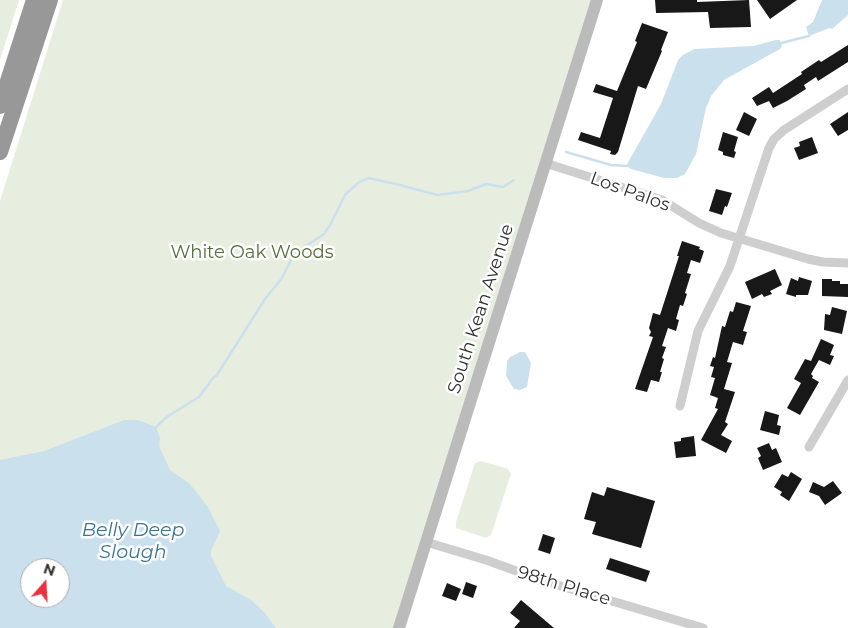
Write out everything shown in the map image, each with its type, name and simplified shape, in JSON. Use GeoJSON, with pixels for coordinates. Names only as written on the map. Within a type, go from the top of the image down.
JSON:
{"type":"FeatureCollection","features":[{"type":"Feature","properties":{"kind":"highway"},"geometry":{"type":"LineString","coordinates":[[0,106],[34,0]]}},
{"type":"Feature","properties":{"kind":"highway"},"geometry":{"type":"LineString","coordinates":[[0,152],[50,0]]}},
{"type":"Feature","properties":{"kind":"street","name":"South Kean Avenue"},"geometry":{"type":"LineString","coordinates":[[399,628],[597,0]]}},
{"type":"Feature","properties":{"kind":"street"},"geometry":{"type":"LineString","coordinates":[[680,406],[698,331],[725,278],[764,158],[774,139],[784,130],[848,89]]}},
{"type":"Feature","properties":{"kind":"street","name":"Los Palos"},"geometry":{"type":"LineString","coordinates":[[545,163],[662,200],[711,229],[823,262],[848,264]]}},
{"type":"Feature","properties":{"kind":"street"},"geometry":{"type":"LineString","coordinates":[[809,447],[848,380]]}},
{"type":"Feature","properties":{"kind":"street","name":"98th Place"},"geometry":{"type":"LineString","coordinates":[[426,542],[486,560],[544,582],[703,628]]}},
{"type":"Feature","properties":{"kind":"green space"},"geometry":{"type":"Polygon","coordinates":[[[0,0],[19,0],[0,60],[0,0]]]}},
{"type":"Feature","properties":{"kind":"green space","name":"White Oak Woods"},"geometry":{"type":"Polygon","coordinates":[[[63,0],[597,0],[398,628],[0,628],[0,201],[63,0]]]}},
{"type":"Feature","properties":{"kind":"green space"},"geometry":{"type":"Polygon","coordinates":[[[481,461],[508,469],[511,474],[491,535],[486,538],[456,528],[456,522],[475,463],[481,461]]]}},
{"type":"Feature","properties":{"kind":"water"},"geometry":{"type":"Polygon","coordinates":[[[822,0],[848,0],[848,15],[832,29],[829,28],[809,36],[806,27],[813,22],[822,0]]]}},
{"type":"Feature","properties":{"kind":"water"},"geometry":{"type":"Polygon","coordinates":[[[780,40],[782,46],[780,49],[724,80],[711,96],[706,108],[696,154],[685,174],[677,178],[664,178],[626,166],[661,104],[678,60],[683,55],[694,49],[753,46],[780,40]]]}},
{"type":"Feature","properties":{"kind":"water"},"geometry":{"type":"Polygon","coordinates":[[[520,352],[525,352],[531,363],[527,387],[520,390],[514,389],[506,376],[507,361],[510,357],[520,352]]]}},
{"type":"Feature","properties":{"kind":"water","name":"Belly Deep Slough"},"geometry":{"type":"Polygon","coordinates":[[[124,420],[138,420],[156,427],[160,438],[159,446],[170,470],[190,484],[208,507],[220,531],[211,551],[211,556],[226,586],[251,600],[264,612],[276,628],[0,628],[0,460],[44,451],[124,420]]]}},
{"type":"Feature","properties":{"kind":"building"},"geometry":{"type":"Polygon","coordinates":[[[655,0],[697,0],[697,2],[749,0],[751,27],[710,28],[708,12],[656,13],[655,0]]]}},
{"type":"Feature","properties":{"kind":"building"},"geometry":{"type":"Polygon","coordinates":[[[757,0],[797,0],[770,19],[757,0]]]}},
{"type":"Feature","properties":{"kind":"building"},"geometry":{"type":"Polygon","coordinates":[[[642,23],[668,32],[646,89],[638,86],[618,152],[615,155],[610,154],[611,151],[578,140],[581,132],[600,138],[613,98],[593,92],[596,84],[617,91],[637,42],[635,41],[642,23]]]}},
{"type":"Feature","properties":{"kind":"building"},"geometry":{"type":"Polygon","coordinates":[[[848,45],[848,62],[818,81],[816,77],[804,85],[806,89],[787,101],[773,108],[769,101],[757,106],[752,98],[769,87],[773,93],[819,60],[821,62],[848,45]]]}},
{"type":"Feature","properties":{"kind":"building"},"geometry":{"type":"Polygon","coordinates":[[[744,112],[757,119],[749,136],[736,130],[744,112]]]}},
{"type":"Feature","properties":{"kind":"building"},"geometry":{"type":"Polygon","coordinates":[[[848,112],[848,130],[838,136],[830,124],[848,112]]]}},
{"type":"Feature","properties":{"kind":"building"},"geometry":{"type":"Polygon","coordinates":[[[723,132],[738,137],[734,158],[723,155],[723,152],[718,150],[723,132]]]}},
{"type":"Feature","properties":{"kind":"building"},"geometry":{"type":"Polygon","coordinates":[[[812,137],[818,153],[799,160],[794,148],[800,146],[799,142],[812,137]]]}},
{"type":"Feature","properties":{"kind":"building"},"geometry":{"type":"Polygon","coordinates":[[[716,189],[732,193],[722,215],[709,211],[716,189]]]}},
{"type":"Feature","properties":{"kind":"building"},"geometry":{"type":"Polygon","coordinates":[[[682,241],[700,247],[699,249],[704,251],[700,263],[691,260],[687,273],[691,274],[685,293],[687,294],[683,306],[680,305],[676,319],[679,320],[676,331],[668,328],[662,346],[666,347],[662,358],[664,359],[659,382],[651,380],[647,392],[635,389],[653,337],[649,336],[651,332],[649,328],[653,313],[660,315],[682,241]]]}},
{"type":"Feature","properties":{"kind":"building"},"geometry":{"type":"Polygon","coordinates":[[[775,269],[782,285],[770,291],[772,294],[764,297],[762,294],[752,299],[745,282],[775,269]]]}},
{"type":"Feature","properties":{"kind":"building"},"geometry":{"type":"Polygon","coordinates":[[[799,277],[812,281],[808,295],[796,295],[796,297],[786,294],[791,278],[798,281],[799,277]]]}},
{"type":"Feature","properties":{"kind":"building"},"geometry":{"type":"Polygon","coordinates":[[[822,279],[832,279],[832,281],[840,281],[840,284],[848,284],[848,297],[822,296],[822,279]]]}},
{"type":"Feature","properties":{"kind":"building"},"geometry":{"type":"Polygon","coordinates":[[[736,302],[751,306],[743,331],[747,332],[743,345],[733,342],[727,362],[732,363],[724,389],[735,392],[725,422],[728,424],[721,435],[732,441],[726,453],[701,440],[718,409],[715,408],[718,398],[710,395],[715,378],[711,377],[714,367],[710,366],[713,357],[715,358],[722,326],[725,327],[730,311],[733,312],[736,302]]]}},
{"type":"Feature","properties":{"kind":"building"},"geometry":{"type":"Polygon","coordinates":[[[832,307],[847,311],[842,334],[824,330],[825,314],[830,315],[832,307]]]}},
{"type":"Feature","properties":{"kind":"building"},"geometry":{"type":"Polygon","coordinates":[[[821,339],[834,345],[830,355],[834,356],[830,365],[819,360],[811,374],[812,378],[819,382],[800,415],[787,408],[801,383],[794,379],[805,359],[811,361],[821,339]]]}},
{"type":"Feature","properties":{"kind":"building"},"geometry":{"type":"Polygon","coordinates":[[[765,411],[779,415],[777,425],[781,426],[779,435],[760,430],[765,411]]]}},
{"type":"Feature","properties":{"kind":"building"},"geometry":{"type":"Polygon","coordinates":[[[694,436],[696,456],[676,458],[674,442],[681,441],[681,438],[694,436]]]}},
{"type":"Feature","properties":{"kind":"building"},"geometry":{"type":"Polygon","coordinates":[[[769,443],[772,450],[776,448],[782,462],[763,470],[758,458],[761,456],[757,448],[769,443]]]}},
{"type":"Feature","properties":{"kind":"building"},"geometry":{"type":"Polygon","coordinates":[[[791,472],[802,479],[789,501],[780,495],[782,492],[774,487],[782,474],[788,477],[791,472]]]}},
{"type":"Feature","properties":{"kind":"building"},"geometry":{"type":"Polygon","coordinates":[[[833,481],[842,493],[825,505],[819,496],[809,492],[813,482],[824,487],[833,481]]]}},
{"type":"Feature","properties":{"kind":"building"},"geometry":{"type":"Polygon","coordinates":[[[607,487],[655,501],[641,548],[592,534],[596,522],[584,519],[592,492],[604,496],[607,487]]]}},
{"type":"Feature","properties":{"kind":"building"},"geometry":{"type":"Polygon","coordinates":[[[543,534],[555,538],[550,554],[538,550],[543,534]]]}},
{"type":"Feature","properties":{"kind":"building"},"geometry":{"type":"Polygon","coordinates":[[[610,558],[650,571],[646,582],[606,569],[610,558]]]}},
{"type":"Feature","properties":{"kind":"building"},"geometry":{"type":"Polygon","coordinates":[[[466,582],[477,586],[473,598],[462,594],[466,582]]]}},
{"type":"Feature","properties":{"kind":"building"},"geometry":{"type":"Polygon","coordinates":[[[447,583],[461,589],[456,601],[442,596],[447,583]]]}},
{"type":"Feature","properties":{"kind":"building"},"geometry":{"type":"Polygon","coordinates":[[[521,600],[554,628],[514,628],[520,621],[510,613],[521,600]]]}},
{"type":"Feature","properties":{"kind":"waterway"},"geometry":{"type":"LineString","coordinates":[[781,43],[809,36]]}},
{"type":"Feature","properties":{"kind":"waterway"},"geometry":{"type":"LineString","coordinates":[[566,152],[611,165],[626,166]]}},
{"type":"Feature","properties":{"kind":"waterway"},"geometry":{"type":"LineString","coordinates":[[156,427],[168,416],[199,397],[217,375],[265,299],[282,278],[291,260],[298,251],[324,234],[345,195],[358,183],[368,178],[438,195],[468,191],[486,184],[503,187],[514,180]]}}]}
